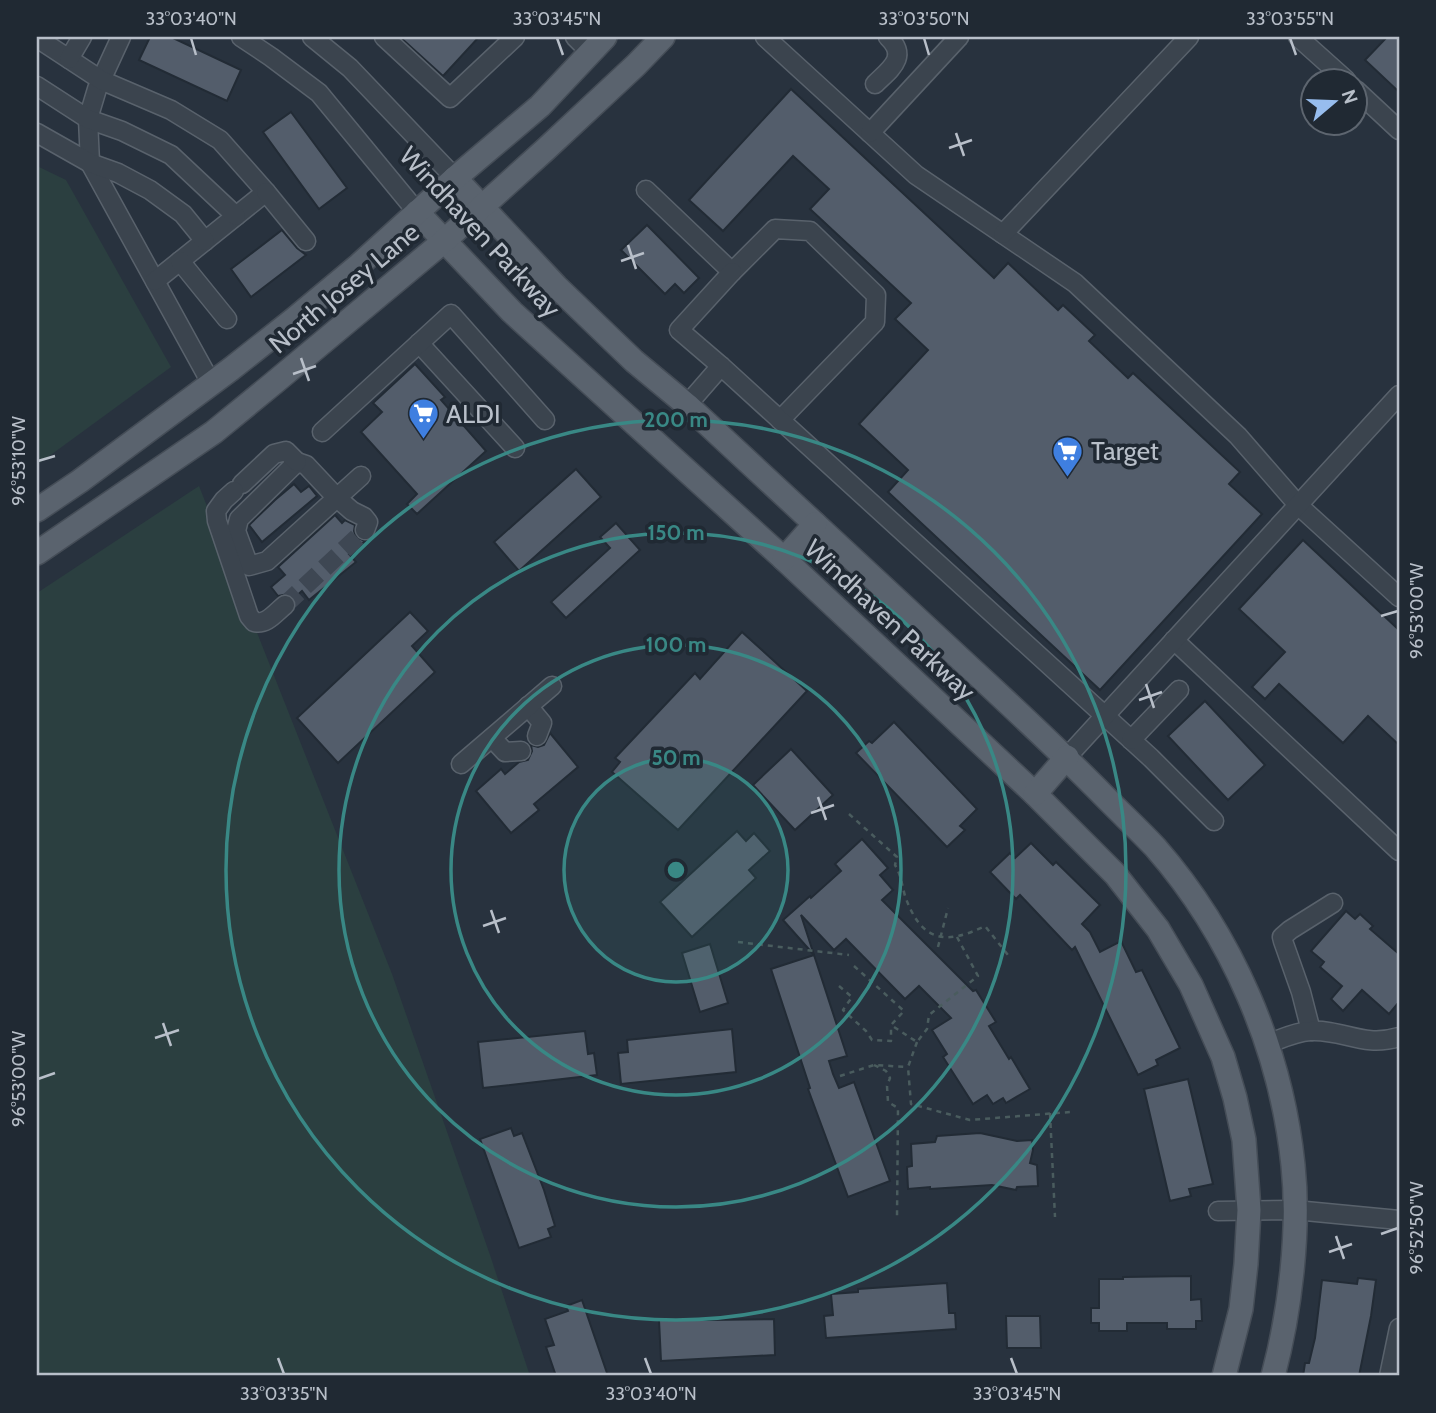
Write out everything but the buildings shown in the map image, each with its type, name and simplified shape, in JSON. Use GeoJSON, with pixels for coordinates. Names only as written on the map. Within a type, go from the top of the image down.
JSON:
{"type":"FeatureCollection","features":[{"type":"Feature","properties":{"kind":"main road","name":"North Josey Lane"},"geometry":{"type":"LineString","coordinates":[[37,553],[214,432],[444,241],[663,37]]}},
{"type":"Feature","properties":{"kind":"main road","name":"North Josey Lane"},"geometry":{"type":"LineString","coordinates":[[37,510],[211,383],[359,265],[540,106],[590,42]]}},
{"type":"Feature","properties":{"kind":"main road","name":"Windhaven Parkway"},"geometry":{"type":"LineString","coordinates":[[455,178],[566,296],[634,361],[687,405],[1067,757],[1155,847],[1204,912],[1247,991],[1267,1044],[1287,1123],[1293,1166],[1294,1246],[1283,1331],[1273,1376]]}},
{"type":"Feature","properties":{"kind":"main road","name":"Windhaven Parkway"},"geometry":{"type":"LineString","coordinates":[[417,212],[512,312],[784,559],[1035,794],[1098,856],[1158,929],[1191,985],[1223,1056],[1244,1140],[1249,1210],[1246,1264],[1241,1309],[1224,1376]]}},
{"type":"Feature","properties":{"kind":"main road"},"geometry":{"type":"LineString","coordinates":[[784,559],[815,524]]}},
{"type":"Feature","properties":{"kind":"main road"},"geometry":{"type":"LineString","coordinates":[[1035,794],[1067,757]]}},
{"type":"Feature","properties":{"kind":"street"},"geometry":{"type":"LineString","coordinates":[[69,59],[82,37]]}},
{"type":"Feature","properties":{"kind":"street"},"geometry":{"type":"LineString","coordinates":[[121,37],[101,80],[88,120],[90,163],[211,383]]}},
{"type":"Feature","properties":{"kind":"street","name":"Windhaven Parkway"},"geometry":{"type":"LineString","coordinates":[[241,37],[320,93],[417,212]]}},
{"type":"Feature","properties":{"kind":"street","name":"Windhaven Parkway"},"geometry":{"type":"LineString","coordinates":[[312,37],[350,68],[455,178]]}},
{"type":"Feature","properties":{"kind":"street"},"geometry":{"type":"LineString","coordinates":[[384,37],[450,98],[514,37]]}},
{"type":"Feature","properties":{"kind":"street"},"geometry":{"type":"LineString","coordinates":[[765,37],[916,174],[1075,283],[1238,436],[1298,505],[1399,597]]}},
{"type":"Feature","properties":{"kind":"street"},"geometry":{"type":"LineString","coordinates":[[875,85],[898,58],[896,47],[888,37]]}},
{"type":"Feature","properties":{"kind":"street"},"geometry":{"type":"LineString","coordinates":[[870,133],[959,37]]}},
{"type":"Feature","properties":{"kind":"street"},"geometry":{"type":"LineString","coordinates":[[1003,234],[1189,37]]}},
{"type":"Feature","properties":{"kind":"street"},"geometry":{"type":"LineString","coordinates":[[1298,37],[1330,66]]}},
{"type":"Feature","properties":{"kind":"street"},"geometry":{"type":"LineString","coordinates":[[37,38],[101,80],[171,110],[220,140],[306,242]]}},
{"type":"Feature","properties":{"kind":"street"},"geometry":{"type":"LineString","coordinates":[[37,86],[88,120],[122,131],[171,155],[236,216]]}},
{"type":"Feature","properties":{"kind":"street"},"geometry":{"type":"LineString","coordinates":[[1370,103],[1399,130]]}},
{"type":"Feature","properties":{"kind":"street"},"geometry":{"type":"LineString","coordinates":[[37,133],[90,163],[118,173],[150,190],[183,214],[205,241]]}},
{"type":"Feature","properties":{"kind":"street"},"geometry":{"type":"LineString","coordinates":[[646,190],[732,272]]}},
{"type":"Feature","properties":{"kind":"street"},"geometry":{"type":"LineString","coordinates":[[155,281],[266,192]]}},
{"type":"Feature","properties":{"kind":"street"},"geometry":{"type":"LineString","coordinates":[[780,420],[875,322],[876,295],[810,231],[775,229],[679,330],[1105,716],[1214,821]]}},
{"type":"Feature","properties":{"kind":"street"},"geometry":{"type":"LineString","coordinates":[[180,261],[227,319]]}},
{"type":"Feature","properties":{"kind":"street"},"geometry":{"type":"LineString","coordinates":[[321,432],[451,314],[545,420]]}},
{"type":"Feature","properties":{"kind":"street"},"geometry":{"type":"LineString","coordinates":[[419,343],[515,448]]}},
{"type":"Feature","properties":{"kind":"street"},"geometry":{"type":"LineString","coordinates":[[687,405],[721,366]]}},
{"type":"Feature","properties":{"kind":"street"},"geometry":{"type":"LineString","coordinates":[[1067,757],[1399,395]]}},
{"type":"Feature","properties":{"kind":"street"},"geometry":{"type":"LineString","coordinates":[[285,605],[267,621],[254,622],[249,616],[217,521],[216,511],[223,500],[274,454],[286,451],[297,462],[306,465],[352,511],[364,517],[368,522],[365,530]]}},
{"type":"Feature","properties":{"kind":"street"},"geometry":{"type":"LineString","coordinates":[[297,462],[239,519],[236,531],[249,566],[267,561],[361,476]]}},
{"type":"Feature","properties":{"kind":"street"},"geometry":{"type":"LineString","coordinates":[[1174,640],[1399,851]]}},
{"type":"Feature","properties":{"kind":"street"},"geometry":{"type":"LineString","coordinates":[[461,764],[552,686]]}},
{"type":"Feature","properties":{"kind":"street"},"geometry":{"type":"LineString","coordinates":[[1131,740],[1179,690]]}},
{"type":"Feature","properties":{"kind":"street"},"geometry":{"type":"LineString","coordinates":[[528,706],[542,723],[537,736]]}},
{"type":"Feature","properties":{"kind":"street"},"geometry":{"type":"LineString","coordinates":[[492,737],[505,752],[521,751]]}},
{"type":"Feature","properties":{"kind":"street"},"geometry":{"type":"LineString","coordinates":[[1311,1031],[1282,937],[1333,903]]}},
{"type":"Feature","properties":{"kind":"street"},"geometry":{"type":"LineString","coordinates":[[1267,1044],[1293,1034],[1311,1031],[1374,1042],[1399,1037]]}},
{"type":"Feature","properties":{"kind":"street"},"geometry":{"type":"LineString","coordinates":[[1218,1212],[1295,1210],[1399,1220]]}},
{"type":"Feature","properties":{"kind":"street"},"geometry":{"type":"LineString","coordinates":[[1389,1376],[1399,1328]]}},
{"type":"Feature","properties":{"kind":"path"},"geometry":{"type":"LineString","coordinates":[[849,814],[897,857],[895,865],[901,874],[909,907],[919,925],[932,934],[957,937],[985,926],[1008,955]]}},
{"type":"Feature","properties":{"kind":"path"},"geometry":{"type":"LineString","coordinates":[[938,947],[948,908]]}},
{"type":"Feature","properties":{"kind":"path"},"geometry":{"type":"LineString","coordinates":[[957,937],[978,976],[929,1015],[927,1029],[917,1042],[908,1067],[911,1104],[970,1120],[1070,1112]]}},
{"type":"Feature","properties":{"kind":"path"},"geometry":{"type":"LineString","coordinates":[[738,942],[849,955]]}},
{"type":"Feature","properties":{"kind":"path"},"geometry":{"type":"LineString","coordinates":[[839,986],[852,997],[843,1010],[872,1040],[891,1041],[891,1025],[904,1011],[854,966]]}},
{"type":"Feature","properties":{"kind":"path"},"geometry":{"type":"LineString","coordinates":[[891,1025],[917,1042]]}},
{"type":"Feature","properties":{"kind":"path"},"geometry":{"type":"LineString","coordinates":[[840,1076],[874,1065],[908,1067]]}},
{"type":"Feature","properties":{"kind":"path"},"geometry":{"type":"LineString","coordinates":[[874,1065],[886,1071],[890,1078],[887,1086],[888,1102],[898,1108],[897,1218]]}},
{"type":"Feature","properties":{"kind":"path"},"geometry":{"type":"LineString","coordinates":[[1050,1113],[1055,1217]]}},
{"type":"Feature","properties":{"kind":"green space"},"geometry":{"type":"Polygon","coordinates":[[[37,166],[66,180],[171,367],[37,465],[37,166]]]}},
{"type":"Feature","properties":{"kind":"green space"},"geometry":{"type":"Polygon","coordinates":[[[199,486],[392,974],[530,1376],[37,1376],[37,593],[199,486]]]}},
{"type":"Feature","properties":{"kind":"tunnel"},"geometry":{"type":"LineString","coordinates":[[285,605],[365,530]]}},
{"type":"Feature","properties":{"kind":"place","name":"ALDI"},"geometry":{"type":"Point","coordinates":[423,441]}},
{"type":"Feature","properties":{"kind":"place","name":"Target"},"geometry":{"type":"Point","coordinates":[1068,478]}}]}
